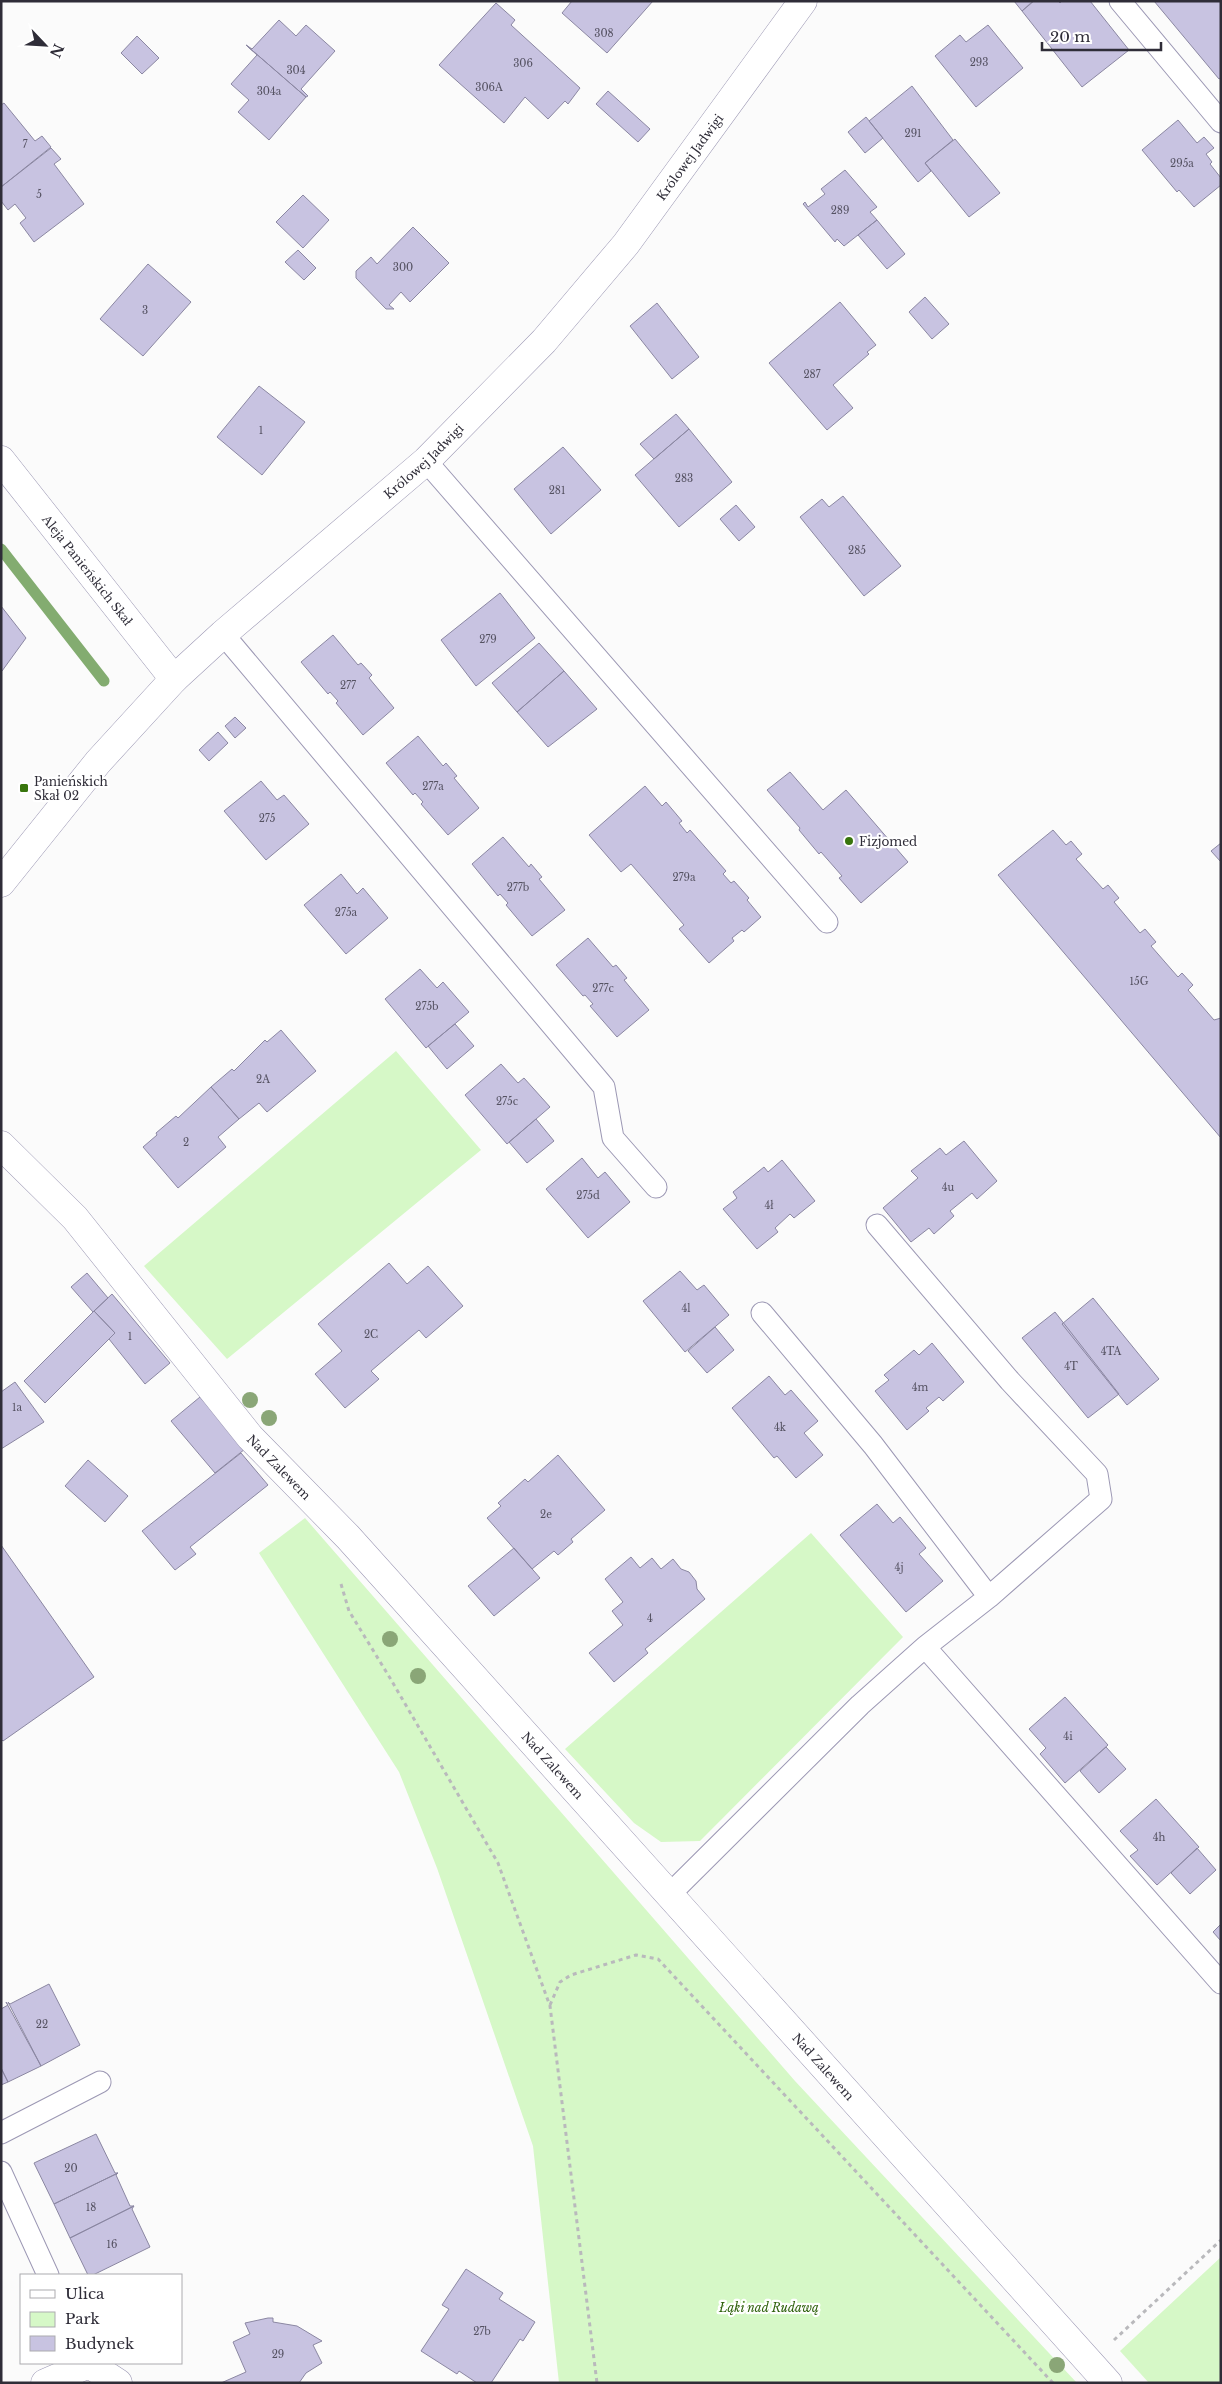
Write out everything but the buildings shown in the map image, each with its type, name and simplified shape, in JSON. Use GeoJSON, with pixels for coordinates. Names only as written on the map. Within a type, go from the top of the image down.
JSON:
{"type":"FeatureCollection","features":[{"type":"Feature","properties":{"kind":"street","name":"Królowej Jadwigi"},"geometry":{"type":"LineString","coordinates":[[1,883],[98,762],[174,679],[223,634],[426,461],[544,341],[626,244],[803,1]]}},
{"type":"Feature","properties":{"kind":"street","name":"Aleja Panieńskich Skał"},"geometry":{"type":"LineString","coordinates":[[1,460],[174,679]]}},
{"type":"Feature","properties":{"kind":"street","name":"Nad Zalewem"},"geometry":{"type":"LineString","coordinates":[[1,1145],[75,1218],[250,1437],[348,1537],[1108,2383]]}},
{"type":"Feature","properties":{"kind":"street"},"geometry":{"type":"LineString","coordinates":[[46,2383],[88,2364],[118,2383]]}},
{"type":"Feature","properties":{"kind":"lane"},"geometry":{"type":"LineString","coordinates":[[1120,1],[1221,122]]}},
{"type":"Feature","properties":{"kind":"lane"},"geometry":{"type":"LineString","coordinates":[[426,461],[827,922]]}},
{"type":"Feature","properties":{"kind":"lane"},"geometry":{"type":"LineString","coordinates":[[223,634],[604,1087],[613,1138],[656,1186]]}},
{"type":"Feature","properties":{"kind":"lane"},"geometry":{"type":"LineString","coordinates":[[669,1894],[860,1705],[925,1647],[989,1597],[1102,1499],[1097,1474],[1010,1381],[877,1225]]}},
{"type":"Feature","properties":{"kind":"lane"},"geometry":{"type":"LineString","coordinates":[[762,1313],[873,1445],[989,1597]]}},
{"type":"Feature","properties":{"kind":"lane"},"geometry":{"type":"LineString","coordinates":[[925,1647],[1221,1983]]}},
{"type":"Feature","properties":{"kind":"lane"},"geometry":{"type":"LineString","coordinates":[[1,2133],[100,2082]]}},
{"type":"Feature","properties":{"kind":"lane"},"geometry":{"type":"LineString","coordinates":[[1,2172],[48,2274]]}},
{"type":"Feature","properties":{"kind":"path"},"geometry":{"type":"LineString","coordinates":[[348,1537],[343,1558],[341,1582],[349,1611],[498,1863],[550,2006],[597,2383]]}},
{"type":"Feature","properties":{"kind":"path"},"geometry":{"type":"LineString","coordinates":[[550,2006],[560,1982],[571,1975],[636,1954],[658,1959],[1053,2383]]}},
{"type":"Feature","properties":{"kind":"path"},"geometry":{"type":"LineString","coordinates":[[1090,2363],[1221,2240]]}},
{"type":"Feature","properties":{"kind":"green space"},"geometry":{"type":"Polygon","coordinates":[[[396,1051],[481,1150],[227,1359],[144,1266],[396,1051]]]}},
{"type":"Feature","properties":{"kind":"green space","name":"Łąki nad Rudawą"},"geometry":{"type":"Polygon","coordinates":[[[305,1518],[795,2081],[1077,2383],[559,2383],[533,2146],[437,1868],[399,1772],[259,1553],[305,1518]]]}},
{"type":"Feature","properties":{"kind":"green space"},"geometry":{"type":"Polygon","coordinates":[[[811,1533],[903,1637],[700,1841],[661,1842],[634,1823],[565,1749],[811,1533]]]}},
{"type":"Feature","properties":{"kind":"green space"},"geometry":{"type":"Polygon","coordinates":[[[1221,2257],[1221,2383],[1149,2383],[1120,2351],[1221,2257]]]}},
{"type":"Feature","properties":{"kind":"waterway"},"geometry":{"type":"LineString","coordinates":[[1,549],[104,681]]}},
{"type":"Feature","properties":{"kind":"place","name":"Panieńskich Skał 02"},"geometry":{"type":"Point","coordinates":[24,788]}},
{"type":"Feature","properties":{"kind":"place","name":"Fizjomed"},"geometry":{"type":"Point","coordinates":[849,841]}}]}
